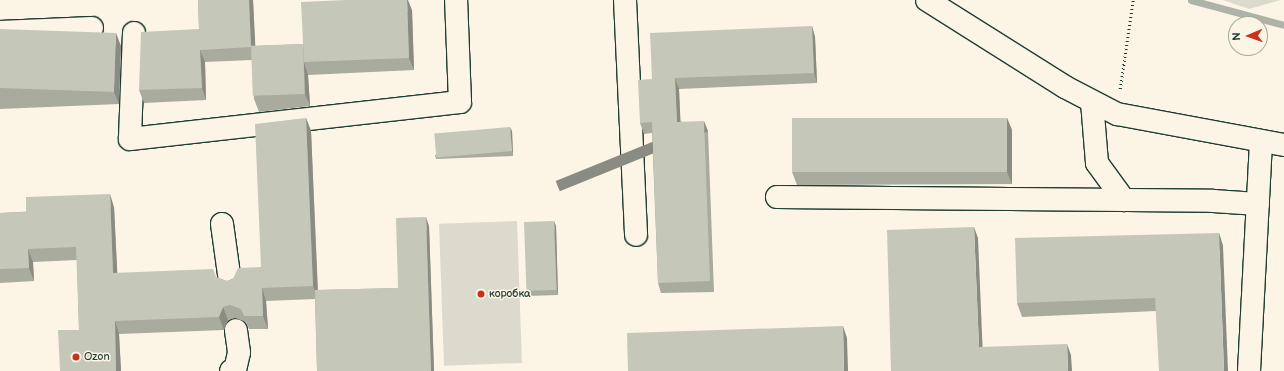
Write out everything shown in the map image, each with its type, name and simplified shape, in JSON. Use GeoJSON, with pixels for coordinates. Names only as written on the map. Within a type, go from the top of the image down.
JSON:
{"type":"FeatureCollection","features":[{"type":"Feature","properties":{"kind":"street"},"geometry":{"type":"LineString","coordinates":[[134,33],[130,139],[460,102],[456,0]]}},
{"type":"Feature","properties":{"kind":"street"},"geometry":{"type":"LineString","coordinates":[[625,0],[636,235]]}},
{"type":"Feature","properties":{"kind":"street"},"geometry":{"type":"LineString","coordinates":[[927,0],[1065,87],[1116,114],[1284,145]]}},
{"type":"Feature","properties":{"kind":"street"},"geometry":{"type":"LineString","coordinates":[[0,32],[92,28]]}},
{"type":"Feature","properties":{"kind":"street"},"geometry":{"type":"LineString","coordinates":[[1092,102],[1096,163],[1124,200]]}},
{"type":"Feature","properties":{"kind":"street"},"geometry":{"type":"LineString","coordinates":[[1249,371],[1261,141]]}},
{"type":"Feature","properties":{"kind":"street"},"geometry":{"type":"LineString","coordinates":[[777,197],[1124,200],[1258,204]]}},
{"type":"Feature","properties":{"kind":"street"},"geometry":{"type":"LineString","coordinates":[[222,224],[230,282]]}},
{"type":"Feature","properties":{"kind":"street"},"geometry":{"type":"LineString","coordinates":[[231,371],[235,370],[238,352],[236,330]]}},
{"type":"Feature","properties":{"kind":"path"},"geometry":{"type":"LineString","coordinates":[[1119,96],[1133,0]]}},
{"type":"Feature","properties":{"kind":"shaded area"},"geometry":{"type":"Polygon","coordinates":[[[1223,0],[1281,0],[1249,9],[1223,0]]]}},
{"type":"Feature","properties":{"kind":"shaded area","name":"коробка"},"geometry":{"type":"Polygon","coordinates":[[[517,221],[522,363],[444,366],[439,224],[517,221]]]}},
{"type":"Feature","properties":{"kind":"building"},"geometry":{"type":"Polygon","coordinates":[[[198,0],[249,0],[251,47],[200,50],[202,88],[139,90],[141,32],[199,29],[198,0]]]}},
{"type":"Feature","properties":{"kind":"building"},"geometry":{"type":"Polygon","coordinates":[[[407,0],[409,58],[304,62],[301,2],[407,0]]]}},
{"type":"Feature","properties":{"kind":"building"},"geometry":{"type":"Polygon","coordinates":[[[812,26],[814,73],[675,78],[677,122],[704,121],[710,281],[658,283],[652,122],[640,123],[638,80],[652,79],[650,33],[812,26]]]}},
{"type":"Feature","properties":{"kind":"building"},"geometry":{"type":"Polygon","coordinates":[[[0,29],[116,33],[114,92],[0,88],[0,29]]]}},
{"type":"Feature","properties":{"kind":"building"},"geometry":{"type":"Polygon","coordinates":[[[303,44],[305,94],[253,96],[251,46],[303,44]]]}},
{"type":"Feature","properties":{"kind":"building"},"geometry":{"type":"Polygon","coordinates":[[[306,118],[313,286],[262,288],[263,316],[244,316],[241,309],[230,305],[223,307],[219,317],[115,321],[116,371],[60,371],[58,330],[79,330],[76,247],[28,249],[29,268],[0,269],[0,213],[26,212],[26,197],[110,194],[113,273],[213,269],[216,277],[227,281],[233,279],[238,268],[261,267],[255,124],[306,118]]]}},
{"type":"Feature","properties":{"kind":"building"},"geometry":{"type":"Polygon","coordinates":[[[792,118],[1007,118],[1007,172],[792,172],[792,118]]]}},
{"type":"Feature","properties":{"kind":"building"},"geometry":{"type":"Polygon","coordinates":[[[510,127],[512,151],[436,158],[434,134],[510,127]]]}},
{"type":"Feature","properties":{"kind":"building"},"geometry":{"type":"Polygon","coordinates":[[[426,217],[431,371],[317,371],[315,290],[398,288],[396,218],[426,217]]]}},
{"type":"Feature","properties":{"kind":"building"},"geometry":{"type":"Polygon","coordinates":[[[554,221],[556,290],[526,291],[524,222],[554,221]]]}},
{"type":"Feature","properties":{"kind":"building"},"geometry":{"type":"Polygon","coordinates":[[[974,227],[979,347],[1067,344],[1068,371],[891,371],[887,230],[974,227]]]}},
{"type":"Feature","properties":{"kind":"building"},"geometry":{"type":"Polygon","coordinates":[[[1219,233],[1224,371],[1159,371],[1155,298],[1017,303],[1015,238],[1219,233]]]}},
{"type":"Feature","properties":{"kind":"building"},"geometry":{"type":"Polygon","coordinates":[[[843,326],[844,371],[628,371],[627,333],[843,326]]]}},
{"type":"Feature","properties":{"kind":"waterway"},"geometry":{"type":"LineString","coordinates":[[1191,0],[1284,25]]}},
{"type":"Feature","properties":{"kind":"place","name":"коробка"},"geometry":{"type":"Point","coordinates":[481,294]}},
{"type":"Feature","properties":{"kind":"place","name":"Ozon"},"geometry":{"type":"Point","coordinates":[76,357]}}]}
